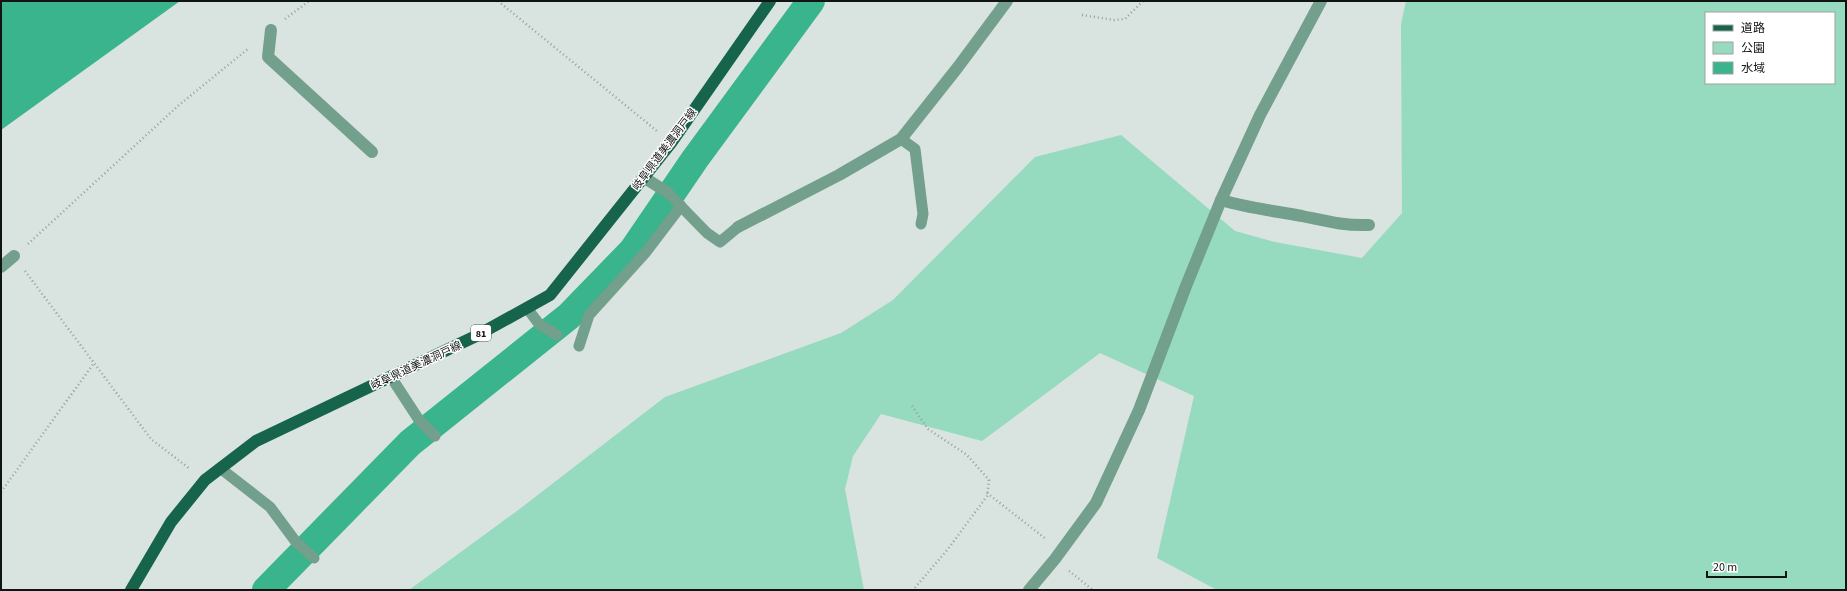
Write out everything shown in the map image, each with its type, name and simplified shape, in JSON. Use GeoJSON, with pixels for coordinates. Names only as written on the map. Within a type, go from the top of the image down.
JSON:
{"type":"FeatureCollection","features":[{"type":"Feature","properties":{"kind":"main road","name":"岐阜県道美濃洞戸線"},"geometry":{"type":"LineString","coordinates":[[131,590],[171,522],[205,480],[256,441],[476,336],[550,295],[671,142],[770,1]]}},
{"type":"Feature","properties":{"kind":"street"},"geometry":{"type":"LineString","coordinates":[[738,227],[839,175],[901,139],[958,67],[1007,1]]}},
{"type":"Feature","properties":{"kind":"street"},"geometry":{"type":"LineString","coordinates":[[1029,590],[1058,555],[1096,503],[1139,410],[1186,286],[1221,200],[1260,115],[1321,1]]}},
{"type":"Feature","properties":{"kind":"street"},"geometry":{"type":"LineString","coordinates":[[271,30],[268,57],[372,152]]}},
{"type":"Feature","properties":{"kind":"street"},"geometry":{"type":"LineString","coordinates":[[643,177],[667,192]]}},
{"type":"Feature","properties":{"kind":"street"},"geometry":{"type":"LineString","coordinates":[[1221,200],[1245,208],[1301,216],[1350,226],[1369,225]]}},
{"type":"Feature","properties":{"kind":"street"},"geometry":{"type":"LineString","coordinates":[[1,267],[14,256]]}},
{"type":"Feature","properties":{"kind":"lane"},"geometry":{"type":"LineString","coordinates":[[901,139],[915,149],[923,214],[921,224]]}},
{"type":"Feature","properties":{"kind":"lane"},"geometry":{"type":"LineString","coordinates":[[667,192],[707,233],[720,242],[738,227]]}},
{"type":"Feature","properties":{"kind":"lane"},"geometry":{"type":"LineString","coordinates":[[579,346],[589,314],[646,252],[681,206]]}},
{"type":"Feature","properties":{"kind":"lane"},"geometry":{"type":"LineString","coordinates":[[527,308],[539,324],[556,336]]}},
{"type":"Feature","properties":{"kind":"lane"},"geometry":{"type":"LineString","coordinates":[[391,377],[419,420],[435,436]]}},
{"type":"Feature","properties":{"kind":"lane"},"geometry":{"type":"LineString","coordinates":[[220,468],[270,508],[296,542],[314,558]]}},
{"type":"Feature","properties":{"kind":"path"},"geometry":{"type":"LineString","coordinates":[[205,480],[151,439],[14,256],[179,105],[309,1]]}},
{"type":"Feature","properties":{"kind":"path"},"geometry":{"type":"LineString","coordinates":[[498,1],[671,142]]}},
{"type":"Feature","properties":{"kind":"path"},"geometry":{"type":"LineString","coordinates":[[1082,15],[1114,20],[1124,19],[1143,1]]}},
{"type":"Feature","properties":{"kind":"path"},"geometry":{"type":"LineString","coordinates":[[1,492],[94,363]]}},
{"type":"Feature","properties":{"kind":"path"},"geometry":{"type":"LineString","coordinates":[[912,406],[928,429],[967,455],[989,480],[987,493],[948,549],[913,590]]}},
{"type":"Feature","properties":{"kind":"path"},"geometry":{"type":"LineString","coordinates":[[987,493],[1058,555],[1093,590]]}},
{"type":"Feature","properties":{"kind":"green space"},"geometry":{"type":"Polygon","coordinates":[[[1406,1],[1846,1],[1846,590],[1217,590],[1157,558],[1194,396],[1100,353],[982,441],[881,414],[853,456],[845,489],[864,590],[409,590],[517,511],[665,397],[841,333],[893,300],[1035,157],[1121,135],[1235,231],[1275,242],[1362,258],[1402,213],[1401,24],[1406,1]]]}},
{"type":"Feature","properties":{"kind":"water"},"geometry":{"type":"Polygon","coordinates":[[[1,1],[180,1],[1,130],[1,1]]]}},
{"type":"Feature","properties":{"kind":"waterway"},"geometry":{"type":"LineString","coordinates":[[266,590],[410,443],[569,316],[633,250],[695,159],[811,1]]}}]}
